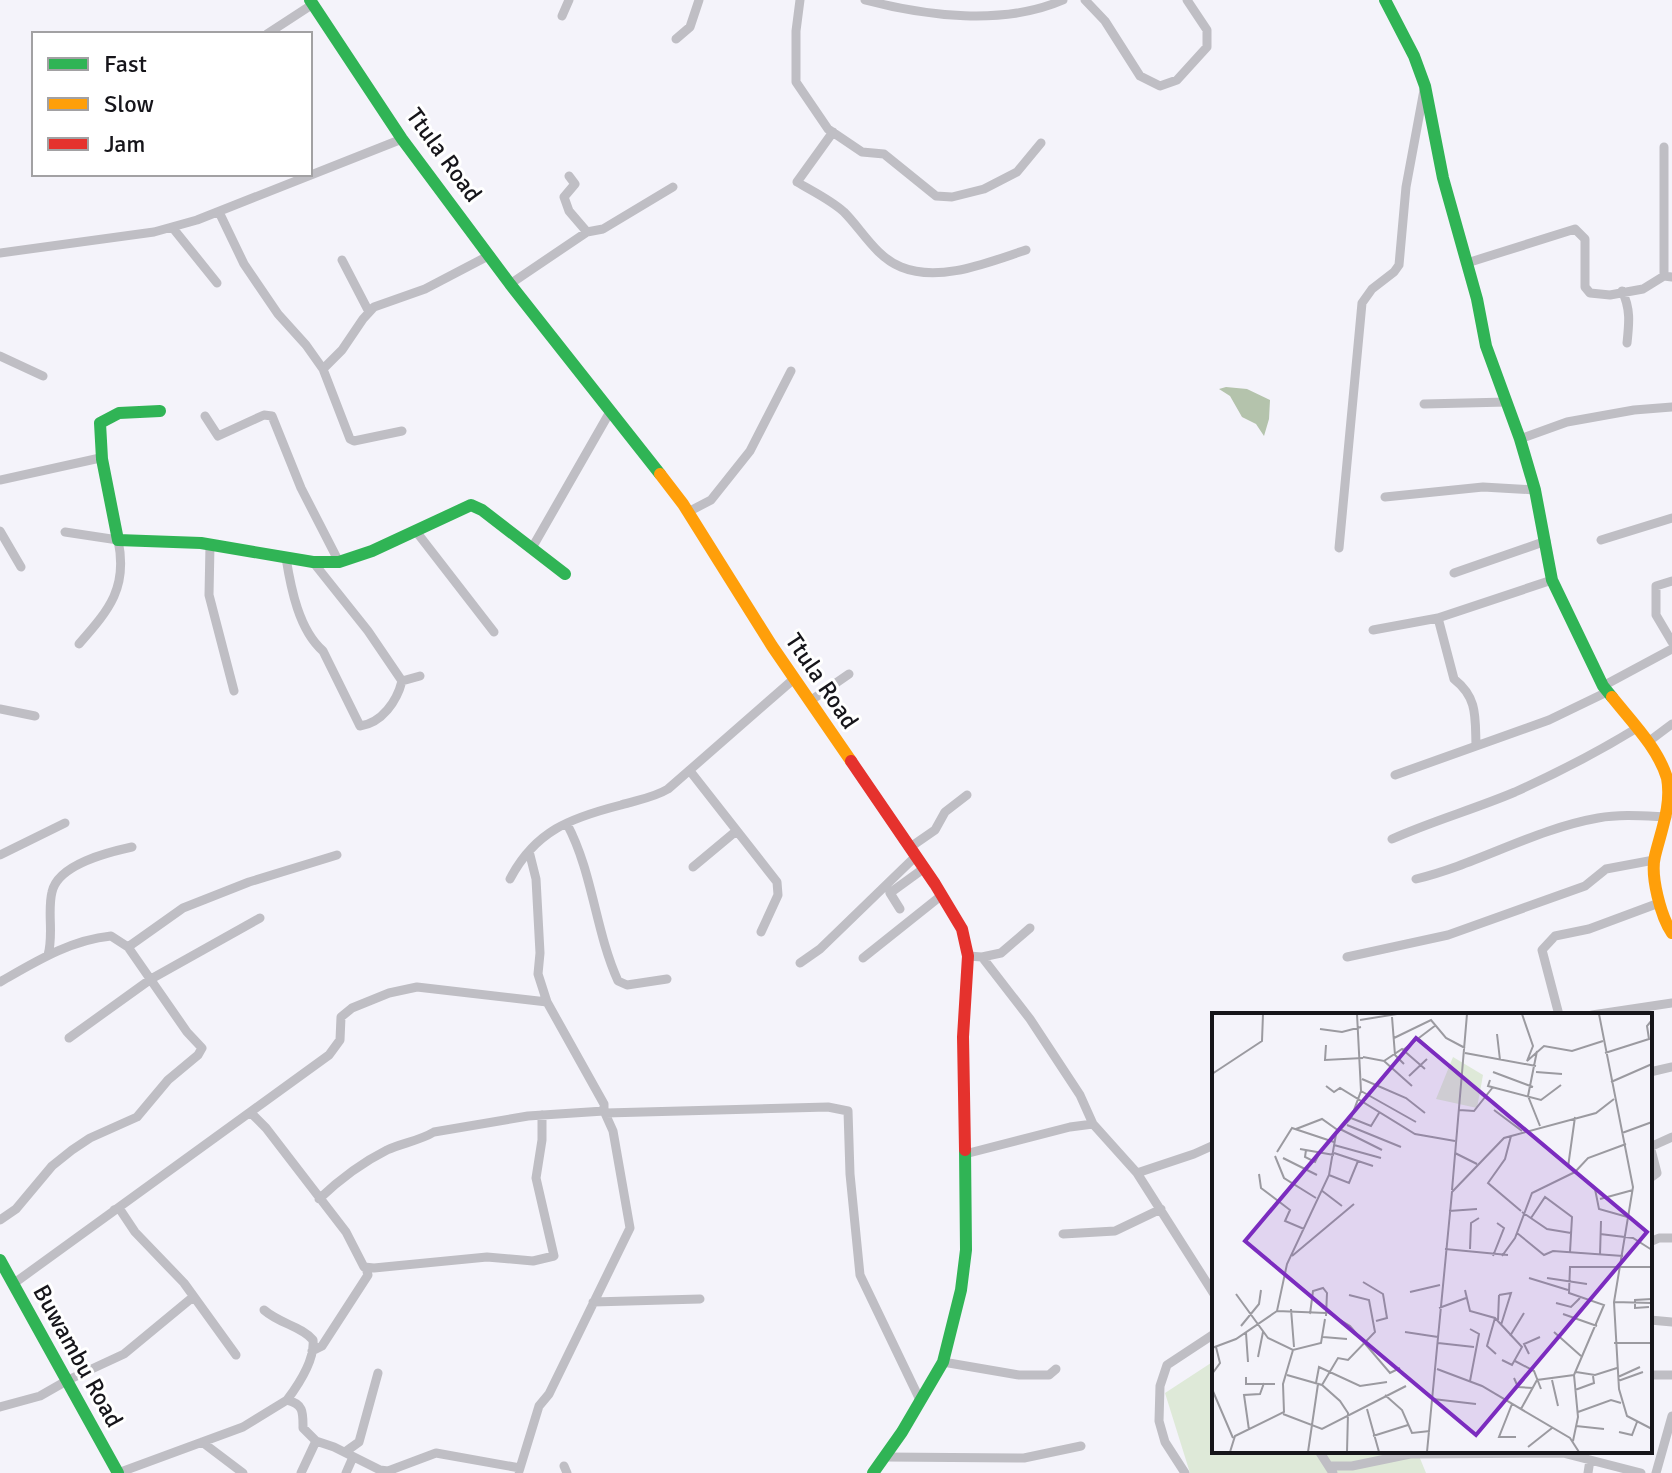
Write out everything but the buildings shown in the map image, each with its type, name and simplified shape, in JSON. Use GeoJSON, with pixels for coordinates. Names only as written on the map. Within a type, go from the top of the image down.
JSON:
{"type":"FeatureCollection","features":[{"type":"Feature","properties":{"kind":"street"},"geometry":{"type":"LineString","coordinates":[[562,16],[569,0]]}},
{"type":"Feature","properties":{"kind":"street"},"geometry":{"type":"LineString","coordinates":[[676,39],[690,27],[699,0]]}},
{"type":"Feature","properties":{"kind":"street"},"geometry":{"type":"LineString","coordinates":[[800,0],[796,31],[796,82],[828,129],[862,152],[884,154],[936,196],[952,197],[984,189],[1017,172],[1041,143]]}},
{"type":"Feature","properties":{"kind":"street"},"geometry":{"type":"LineString","coordinates":[[865,0],[902,11],[964,15],[1012,13],[1063,0]]}},
{"type":"Feature","properties":{"kind":"street"},"geometry":{"type":"LineString","coordinates":[[1085,0],[1105,21],[1140,76],[1160,86],[1177,80],[1207,47],[1207,30],[1187,0]]}},
{"type":"Feature","properties":{"kind":"street"},"geometry":{"type":"LineString","coordinates":[[1385,0],[1414,56],[1425,86],[1443,178],[1486,346],[1535,490],[1552,580],[1605,689],[1648,742],[1667,778],[1669,809],[1654,860],[1659,903],[1665,923],[1672,933]]}},
{"type":"Feature","properties":{"kind":"street"},"geometry":{"type":"LineString","coordinates":[[270,32],[312,2]]}},
{"type":"Feature","properties":{"kind":"street","name":"Ttula Road"},"geometry":{"type":"LineString","coordinates":[[312,2],[402,139],[510,284],[688,512],[962,929],[968,956],[963,1037],[966,1250],[961,1290],[943,1362],[873,1473]]}},
{"type":"Feature","properties":{"kind":"street"},"geometry":{"type":"LineString","coordinates":[[1339,548],[1362,303],[1372,289],[1399,265],[1406,187],[1425,86]]}},
{"type":"Feature","properties":{"kind":"street"},"geometry":{"type":"LineString","coordinates":[[833,132],[797,182],[842,210],[877,250],[900,267],[924,272],[961,269],[1026,250]]}},
{"type":"Feature","properties":{"kind":"street"},"geometry":{"type":"LineString","coordinates":[[312,174],[402,139]]}},
{"type":"Feature","properties":{"kind":"street"},"geometry":{"type":"LineString","coordinates":[[1467,263],[1575,229],[1585,239],[1585,287],[1590,293],[1601,296],[1643,289],[1668,277],[1664,147]]}},
{"type":"Feature","properties":{"kind":"street"},"geometry":{"type":"LineString","coordinates":[[0,253],[154,232],[219,212],[306,176]]}},
{"type":"Feature","properties":{"kind":"street"},"geometry":{"type":"LineString","coordinates":[[569,176],[575,184],[566,192],[565,202],[587,232]]}},
{"type":"Feature","properties":{"kind":"street"},"geometry":{"type":"LineString","coordinates":[[510,284],[587,232],[603,229],[673,187]]}},
{"type":"Feature","properties":{"kind":"street"},"geometry":{"type":"LineString","coordinates":[[219,212],[244,264],[278,314],[323,369],[348,436],[354,441],[402,431]]}},
{"type":"Feature","properties":{"kind":"street"},"geometry":{"type":"LineString","coordinates":[[172,227],[217,283]]}},
{"type":"Feature","properties":{"kind":"street"},"geometry":{"type":"LineString","coordinates":[[323,369],[342,350],[369,312],[381,303],[439,282],[490,255]]}},
{"type":"Feature","properties":{"kind":"street"},"geometry":{"type":"LineString","coordinates":[[342,260],[369,312]]}},
{"type":"Feature","properties":{"kind":"street"},"geometry":{"type":"LineString","coordinates":[[1622,291],[1628,302],[1627,343]]}},
{"type":"Feature","properties":{"kind":"street"},"geometry":{"type":"LineString","coordinates":[[0,356],[43,376]]}},
{"type":"Feature","properties":{"kind":"street"},"geometry":{"type":"LineString","coordinates":[[688,512],[711,500],[750,451],[791,371]]}},
{"type":"Feature","properties":{"kind":"street"},"geometry":{"type":"LineString","coordinates":[[1424,404],[1507,402]]}},
{"type":"Feature","properties":{"kind":"street"},"geometry":{"type":"LineString","coordinates":[[1520,439],[1567,422],[1634,410],[1672,407]]}},
{"type":"Feature","properties":{"kind":"street"},"geometry":{"type":"LineString","coordinates":[[532,548],[611,410]]}},
{"type":"Feature","properties":{"kind":"street"},"geometry":{"type":"LineString","coordinates":[[79,644],[103,614],[120,585],[122,559],[100,458],[97,429],[102,421],[116,414],[160,411]]}},
{"type":"Feature","properties":{"kind":"street"},"geometry":{"type":"LineString","coordinates":[[205,416],[218,436],[264,415],[272,416],[301,488],[339,562]]}},
{"type":"Feature","properties":{"kind":"street"},"geometry":{"type":"LineString","coordinates":[[0,480],[50,466],[100,458]]}},
{"type":"Feature","properties":{"kind":"street"},"geometry":{"type":"LineString","coordinates":[[1385,497],[1483,487],[1535,490]]}},
{"type":"Feature","properties":{"kind":"street"},"geometry":{"type":"LineString","coordinates":[[65,532],[118,540],[210,545],[313,562],[339,562],[351,560],[471,505],[482,510],[565,574]]}},
{"type":"Feature","properties":{"kind":"street"},"geometry":{"type":"LineString","coordinates":[[1601,540],[1672,518]]}},
{"type":"Feature","properties":{"kind":"street"},"geometry":{"type":"LineString","coordinates":[[415,530],[494,632]]}},
{"type":"Feature","properties":{"kind":"street"},"geometry":{"type":"LineString","coordinates":[[0,531],[21,567]]}},
{"type":"Feature","properties":{"kind":"street"},"geometry":{"type":"LineString","coordinates":[[1454,573],[1546,541]]}},
{"type":"Feature","properties":{"kind":"street"},"geometry":{"type":"LineString","coordinates":[[210,545],[210,605],[234,691]]}},
{"type":"Feature","properties":{"kind":"street"},"geometry":{"type":"LineString","coordinates":[[286,558],[290,585],[301,616],[315,645],[323,651],[360,726],[374,721],[386,711],[402,681],[420,676]]}},
{"type":"Feature","properties":{"kind":"street"},"geometry":{"type":"LineString","coordinates":[[313,562],[368,631],[402,681]]}},
{"type":"Feature","properties":{"kind":"street"},"geometry":{"type":"LineString","coordinates":[[1373,630],[1438,618],[1552,580]]}},
{"type":"Feature","properties":{"kind":"street"},"geometry":{"type":"LineString","coordinates":[[1672,581],[1656,586],[1654,609],[1672,642]]}},
{"type":"Feature","properties":{"kind":"street"},"geometry":{"type":"LineString","coordinates":[[1438,618],[1454,679],[1462,685],[1475,705],[1476,745]]}},
{"type":"Feature","properties":{"kind":"street"},"geometry":{"type":"LineString","coordinates":[[1395,775],[1549,720],[1672,649]]}},
{"type":"Feature","properties":{"kind":"street"},"geometry":{"type":"LineString","coordinates":[[810,701],[849,674]]}},
{"type":"Feature","properties":{"kind":"street"},"geometry":{"type":"LineString","coordinates":[[510,879],[537,840],[567,824],[655,796],[690,771],[795,678]]}},
{"type":"Feature","properties":{"kind":"street"},"geometry":{"type":"LineString","coordinates":[[0,709],[35,716]]}},
{"type":"Feature","properties":{"kind":"street"},"geometry":{"type":"LineString","coordinates":[[1648,742],[1672,724]]}},
{"type":"Feature","properties":{"kind":"street"},"geometry":{"type":"LineString","coordinates":[[1392,839],[1439,818],[1514,792],[1587,758],[1637,728]]}},
{"type":"Feature","properties":{"kind":"street"},"geometry":{"type":"LineString","coordinates":[[690,771],[777,882],[778,895],[761,932]]}},
{"type":"Feature","properties":{"kind":"street"},"geometry":{"type":"LineString","coordinates":[[800,963],[820,949],[935,830],[945,812],[967,795]]}},
{"type":"Feature","properties":{"kind":"street"},"geometry":{"type":"LineString","coordinates":[[1416,879],[1583,821],[1669,809]]}},
{"type":"Feature","properties":{"kind":"street"},"geometry":{"type":"LineString","coordinates":[[0,855],[65,823]]}},
{"type":"Feature","properties":{"kind":"street"},"geometry":{"type":"LineString","coordinates":[[567,824],[576,842],[601,935],[618,981],[627,985],[667,979]]}},
{"type":"Feature","properties":{"kind":"street"},"geometry":{"type":"LineString","coordinates":[[693,867],[735,832]]}},
{"type":"Feature","properties":{"kind":"street"},"geometry":{"type":"LineString","coordinates":[[48,955],[52,936],[52,892],[56,883],[88,859],[132,847]]}},
{"type":"Feature","properties":{"kind":"street"},"geometry":{"type":"LineString","coordinates":[[287,1400],[303,1409],[303,1428],[316,1441],[380,1470],[388,1471],[436,1453],[519,1470],[539,1406],[549,1394],[630,1228],[613,1131],[604,1104],[547,1002],[538,974],[540,953],[536,879],[529,851]]}},
{"type":"Feature","properties":{"kind":"street"},"geometry":{"type":"LineString","coordinates":[[128,947],[183,908],[249,882],[337,855]]}},
{"type":"Feature","properties":{"kind":"street"},"geometry":{"type":"LineString","coordinates":[[1347,957],[1448,935],[1585,886],[1606,869],[1654,860]]}},
{"type":"Feature","properties":{"kind":"street"},"geometry":{"type":"LineString","coordinates":[[900,909],[890,893],[923,869]]}},
{"type":"Feature","properties":{"kind":"street"},"geometry":{"type":"LineString","coordinates":[[863,958],[942,895]]}},
{"type":"Feature","properties":{"kind":"street"},"geometry":{"type":"LineString","coordinates":[[1558,1013],[1543,960],[1542,950],[1549,941],[1555,936],[1589,929],[1659,903]]}},
{"type":"Feature","properties":{"kind":"street"},"geometry":{"type":"LineString","coordinates":[[69,1038],[151,979],[260,918]]}},
{"type":"Feature","properties":{"kind":"street"},"geometry":{"type":"LineString","coordinates":[[968,956],[1001,953],[1030,928]]}},
{"type":"Feature","properties":{"kind":"street"},"geometry":{"type":"LineString","coordinates":[[0,982],[80,941],[104,937],[118,939],[128,947],[187,1032],[202,1048],[155,1094],[137,1117],[90,1138],[72,1150],[52,1166],[16,1209],[0,1220]]}},
{"type":"Feature","properties":{"kind":"street"},"geometry":{"type":"LineString","coordinates":[[982,957],[1030,1019],[1080,1095],[1093,1124],[1137,1173],[1212,1291]]}},
{"type":"Feature","properties":{"kind":"street"},"geometry":{"type":"LineString","coordinates":[[13,1284],[251,1113],[335,1048],[340,1040],[341,1017],[352,1008],[389,993],[417,987],[547,1002]]}},
{"type":"Feature","properties":{"kind":"street"},"geometry":{"type":"LineString","coordinates":[[1605,1013],[1672,1003]]}},
{"type":"Feature","properties":{"kind":"street"},"geometry":{"type":"LineString","coordinates":[[1652,1072],[1672,1067]]}},
{"type":"Feature","properties":{"kind":"street"},"geometry":{"type":"LineString","coordinates":[[319,1199],[390,1149],[421,1140],[434,1132],[542,1115],[828,1107],[848,1111],[850,1174],[860,1275],[920,1400]]}},
{"type":"Feature","properties":{"kind":"street"},"geometry":{"type":"LineString","coordinates":[[251,1113],[346,1232],[368,1275],[322,1346],[312,1351]]}},
{"type":"Feature","properties":{"kind":"street"},"geometry":{"type":"LineString","coordinates":[[366,1268],[487,1257],[533,1261],[554,1256],[536,1178],[542,1115]]}},
{"type":"Feature","properties":{"kind":"street"},"geometry":{"type":"LineString","coordinates":[[965,1154],[1093,1124]]}},
{"type":"Feature","properties":{"kind":"street"},"geometry":{"type":"LineString","coordinates":[[1652,1145],[1672,1137]]}},
{"type":"Feature","properties":{"kind":"street"},"geometry":{"type":"LineString","coordinates":[[1137,1173],[1212,1146]]}},
{"type":"Feature","properties":{"kind":"street"},"geometry":{"type":"LineString","coordinates":[[1652,1154],[1657,1173],[1652,1177]]}},
{"type":"Feature","properties":{"kind":"street"},"geometry":{"type":"LineString","coordinates":[[114,1210],[119,1208],[135,1232],[184,1283],[236,1355]]}},
{"type":"Feature","properties":{"kind":"street"},"geometry":{"type":"LineString","coordinates":[[1063,1234],[1115,1231],[1161,1209]]}},
{"type":"Feature","properties":{"kind":"street"},"geometry":{"type":"LineString","coordinates":[[1652,1241],[1672,1238]]}},
{"type":"Feature","properties":{"kind":"street","name":"Buwambu Road"},"geometry":{"type":"LineString","coordinates":[[0,1260],[118,1473]]}},
{"type":"Feature","properties":{"kind":"street"},"geometry":{"type":"LineString","coordinates":[[0,1407],[40,1396],[124,1354],[193,1297]]}},
{"type":"Feature","properties":{"kind":"street"},"geometry":{"type":"LineString","coordinates":[[593,1302],[700,1299]]}},
{"type":"Feature","properties":{"kind":"street"},"geometry":{"type":"LineString","coordinates":[[118,1473],[243,1427],[287,1400],[297,1387],[312,1351],[313,1340],[307,1333],[278,1322],[264,1310]]}},
{"type":"Feature","properties":{"kind":"street"},"geometry":{"type":"LineString","coordinates":[[1652,1320],[1672,1322]]}},
{"type":"Feature","properties":{"kind":"street"},"geometry":{"type":"LineString","coordinates":[[1185,1473],[1165,1442],[1159,1421],[1160,1386],[1167,1365],[1212,1335]]}},
{"type":"Feature","properties":{"kind":"street"},"geometry":{"type":"LineString","coordinates":[[943,1362],[1019,1375],[1049,1375],[1056,1369]]}},
{"type":"Feature","properties":{"kind":"street"},"geometry":{"type":"LineString","coordinates":[[346,1473],[349,1455],[359,1442],[378,1373]]}},
{"type":"Feature","properties":{"kind":"street"},"geometry":{"type":"LineString","coordinates":[[1656,1473],[1672,1416]]}},
{"type":"Feature","properties":{"kind":"street"},"geometry":{"type":"LineString","coordinates":[[301,1473],[316,1441]]}},
{"type":"Feature","properties":{"kind":"street"},"geometry":{"type":"LineString","coordinates":[[202,1442],[243,1473]]}},
{"type":"Feature","properties":{"kind":"street"},"geometry":{"type":"LineString","coordinates":[[885,1457],[1024,1458],[1081,1446]]}},
{"type":"Feature","properties":{"kind":"street"},"geometry":{"type":"LineString","coordinates":[[1320,1453],[1331,1470],[1410,1454],[1563,1453],[1641,1473]]}},
{"type":"Feature","properties":{"kind":"street"},"geometry":{"type":"LineString","coordinates":[[1588,1473],[1590,1460]]}},
{"type":"Feature","properties":{"kind":"shaded area"},"geometry":{"type":"Polygon","coordinates":[[[1219,389],[1247,389],[1270,400],[1264,436],[1256,424],[1242,417],[1230,396],[1219,389]]]}},
{"type":"Feature","properties":{"kind":"shaded area"},"geometry":{"type":"Polygon","coordinates":[[[1212,1362],[1212,1453],[1418,1453],[1426,1473],[1190,1473],[1165,1393],[1212,1362]]]}},
{"type":"Feature","properties":{"kind":"traffic: fast"},"geometry":{"type":"LineString","coordinates":[[310,0],[402,139],[510,284],[660,474]]}},
{"type":"Feature","properties":{"kind":"traffic: fast"},"geometry":{"type":"LineString","coordinates":[[1385,0],[1414,56],[1425,86],[1443,178],[1477,299],[1486,346],[1535,490],[1552,580],[1603,686],[1612,697]]}},
{"type":"Feature","properties":{"kind":"traffic: fast"},"geometry":{"type":"LineString","coordinates":[[160,411],[119,413],[100,423],[102,459],[118,540],[201,543],[313,562],[339,562],[372,551],[471,505],[482,510],[565,574]]}},
{"type":"Feature","properties":{"kind":"traffic: fast"},"geometry":{"type":"LineString","coordinates":[[873,1473],[902,1432],[943,1362],[961,1290],[966,1250],[965,1150]]}},
{"type":"Feature","properties":{"kind":"traffic: fast"},"geometry":{"type":"LineString","coordinates":[[0,1260],[118,1473]]}},
{"type":"Feature","properties":{"kind":"traffic: slow"},"geometry":{"type":"LineString","coordinates":[[660,474],[683,504],[772,646],[851,761]]}},
{"type":"Feature","properties":{"kind":"traffic: slow"},"geometry":{"type":"LineString","coordinates":[[1612,697],[1651,746],[1667,778],[1667,808],[1655,856],[1654,874],[1660,907],[1672,933]]}},
{"type":"Feature","properties":{"kind":"traffic: jam"},"geometry":{"type":"LineString","coordinates":[[851,761],[962,929],[968,956],[963,1037],[965,1150]]}}]}
